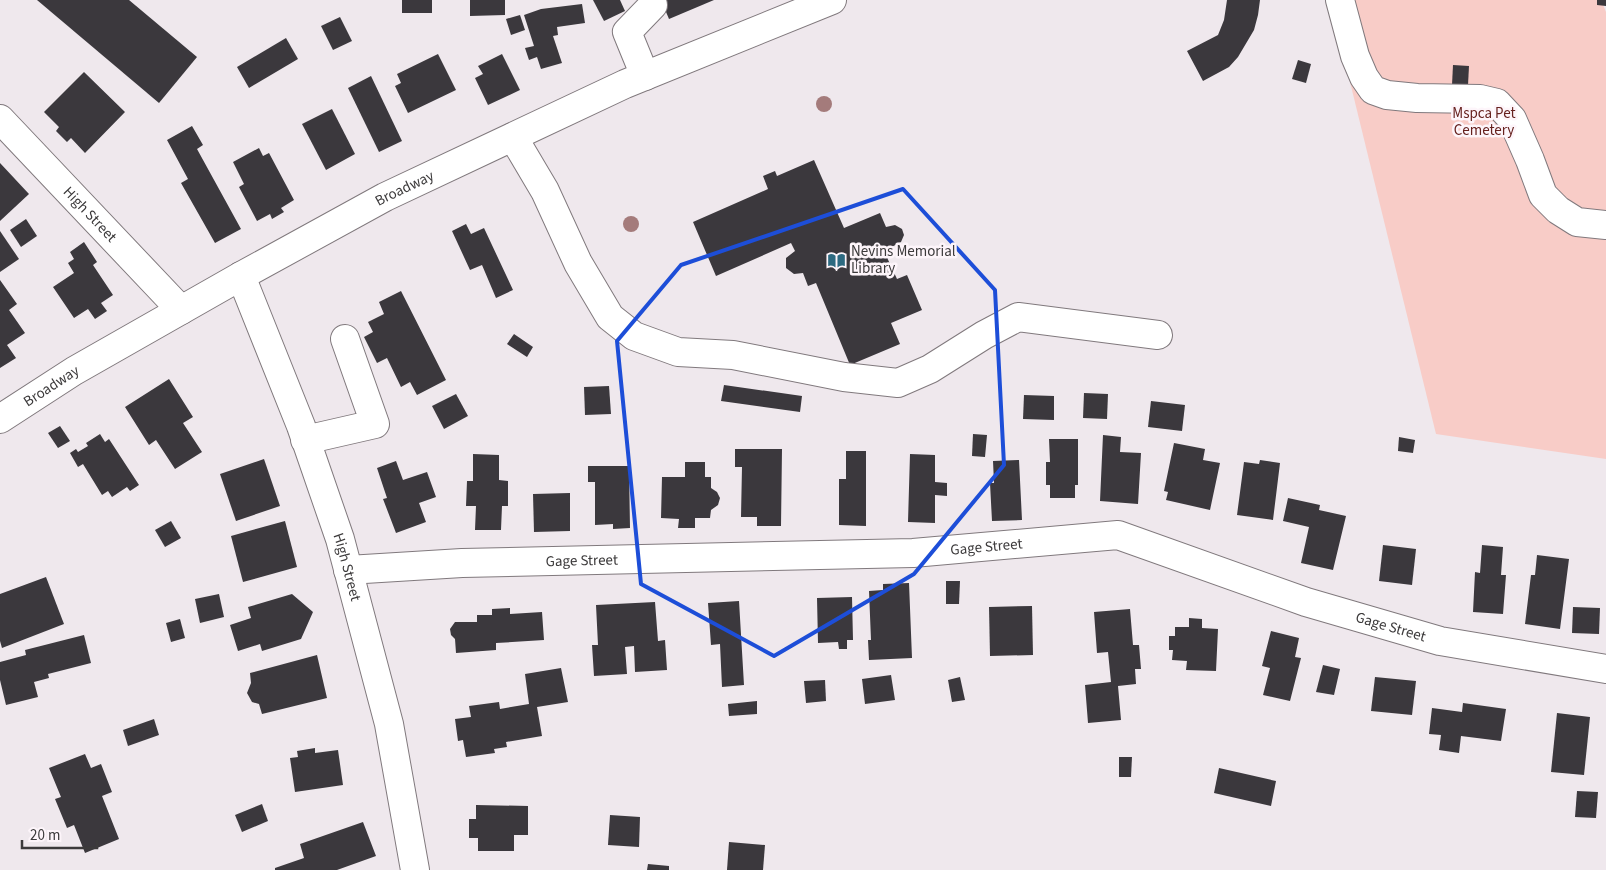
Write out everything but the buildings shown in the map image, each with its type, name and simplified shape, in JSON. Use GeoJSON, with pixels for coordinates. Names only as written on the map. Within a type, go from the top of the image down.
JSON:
{"type":"FeatureCollection","features":[{"type":"Feature","properties":{"kind":"street","name":"Broadway"},"geometry":{"type":"LineString","coordinates":[[0,419],[74,371],[385,197],[645,76],[832,0]]}},
{"type":"Feature","properties":{"kind":"street"},"geometry":{"type":"LineString","coordinates":[[1340,0],[1355,56],[1364,77],[1373,90],[1387,95],[1417,98],[1480,98],[1497,103],[1512,119],[1530,160],[1542,195],[1558,210],[1577,222],[1606,225]]}},
{"type":"Feature","properties":{"kind":"street"},"geometry":{"type":"LineString","coordinates":[[645,76],[627,32],[653,5]]}},
{"type":"Feature","properties":{"kind":"street","name":"High Street"},"geometry":{"type":"LineString","coordinates":[[0,119],[181,310]]}},
{"type":"Feature","properties":{"kind":"street"},"geometry":{"type":"LineString","coordinates":[[513,137],[545,191],[578,263],[610,317],[634,336],[678,352],[733,355],[844,377],[898,383],[930,369],[1018,316],[1158,335]]}},
{"type":"Feature","properties":{"kind":"street","name":"High Street"},"geometry":{"type":"LineString","coordinates":[[241,276],[305,440],[340,539],[389,724],[415,870]]}},
{"type":"Feature","properties":{"kind":"street"},"geometry":{"type":"LineString","coordinates":[[305,440],[375,424],[345,339]]}},
{"type":"Feature","properties":{"kind":"street","name":"Gage Street"},"geometry":{"type":"LineString","coordinates":[[348,570],[472,563],[913,552],[1118,535],[1306,602],[1440,640],[1606,669]]}},
{"type":"Feature","properties":{"kind":"highlighted area"},"geometry":{"type":"Polygon","coordinates":[[[903,189],[995,290],[1004,465],[914,574],[774,656],[641,584],[617,341],[681,265],[903,189]]]}},
{"type":"Feature","properties":{"kind":"green space","name":"Mspca Pet Cemetery"},"geometry":{"type":"Polygon","coordinates":[[[1330,0],[1601,0],[1606,12],[1606,459],[1436,434],[1330,0]]]}},
{"type":"Feature","properties":{"kind":"place","name":"Nevins Memorial Library"},"geometry":{"type":"Point","coordinates":[837,260]}}]}
